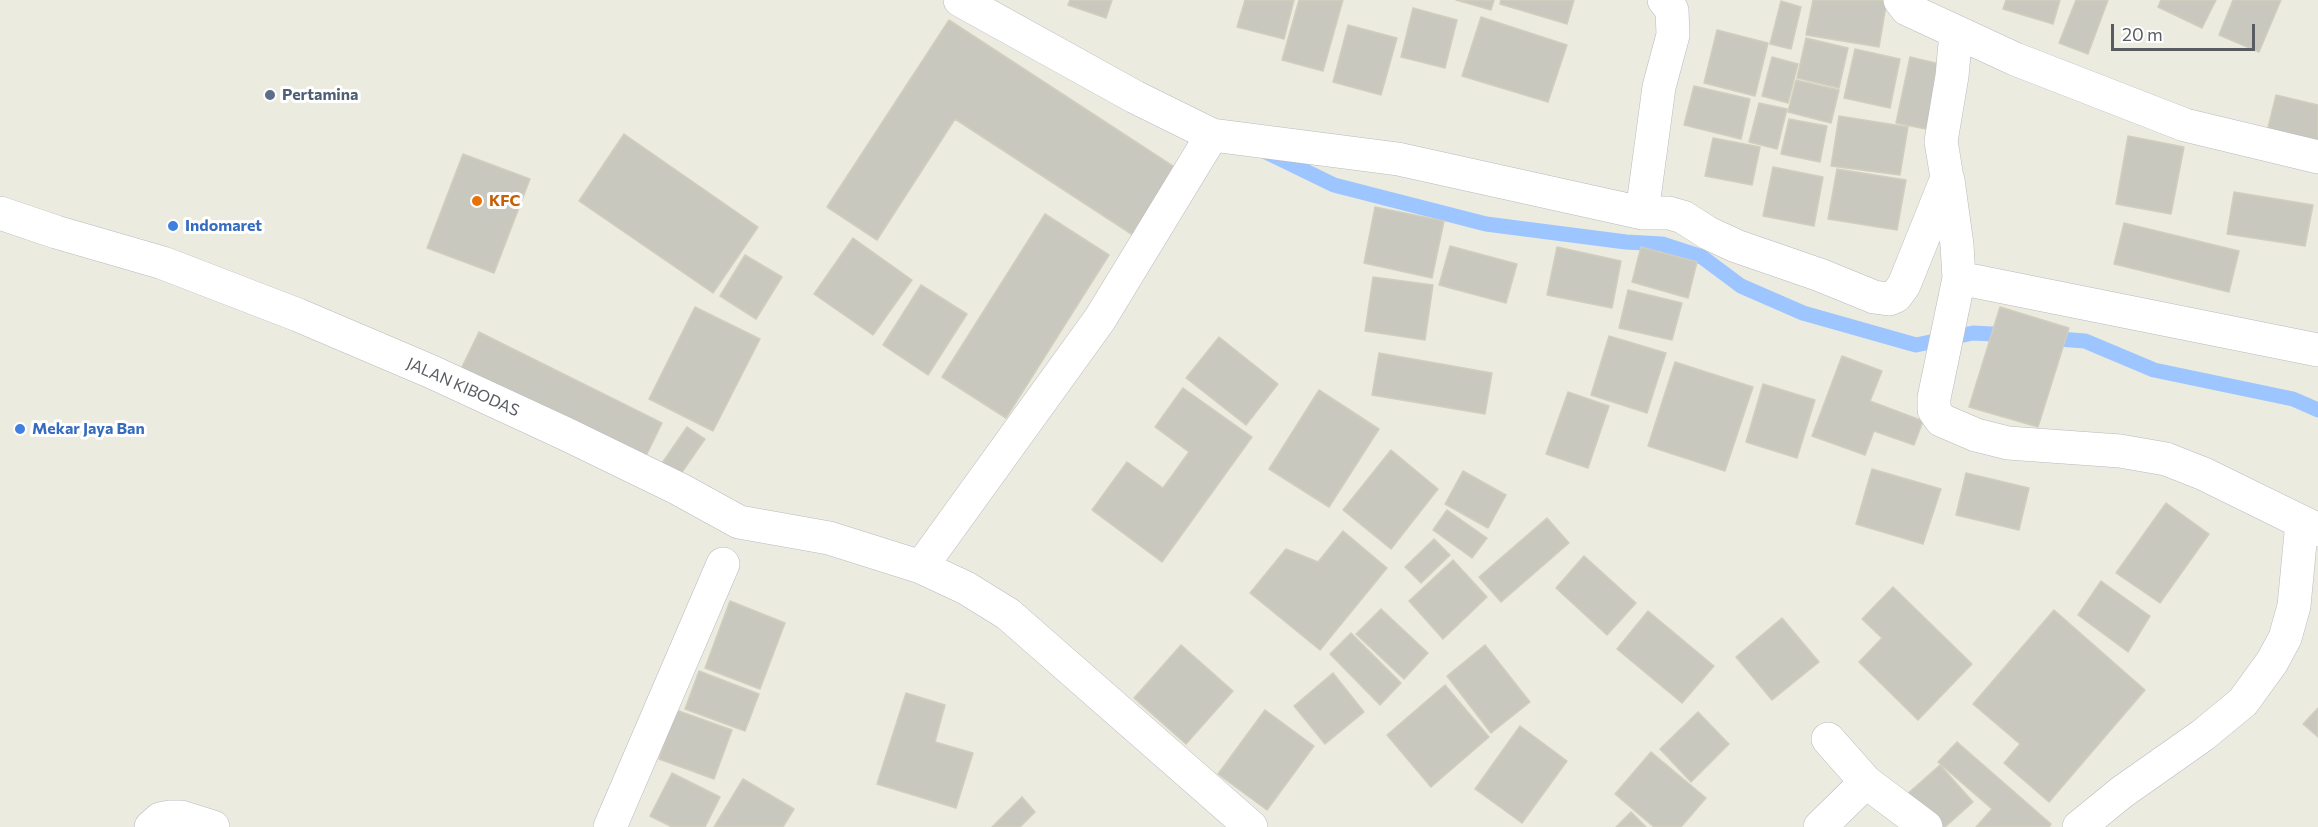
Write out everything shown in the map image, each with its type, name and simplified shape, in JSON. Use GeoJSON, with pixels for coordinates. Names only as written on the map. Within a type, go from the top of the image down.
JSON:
{"type":"FeatureCollection","features":[{"type":"Feature","properties":{"kind":"street"},"geometry":{"type":"LineString","coordinates":[[960,0],[1144,102],[1212,135],[1398,159],[1642,213],[1669,213],[1683,217],[1708,233],[1736,246],[1820,275],[1874,297],[1889,299],[1896,296],[1904,285],[1947,178]]}},
{"type":"Feature","properties":{"kind":"street"},"geometry":{"type":"LineString","coordinates":[[1642,213],[1659,87],[1673,35],[1672,10],[1664,0]]}},
{"type":"Feature","properties":{"kind":"street"},"geometry":{"type":"LineString","coordinates":[[1900,0],[1907,9],[2015,59],[2185,125],[2318,157]]}},
{"type":"Feature","properties":{"kind":"street"},"geometry":{"type":"LineString","coordinates":[[1956,33],[1952,76],[1941,141],[1957,245],[1959,278],[1934,398],[1935,411],[1941,420],[1976,435],[2008,443],[2120,451],[2166,459],[2204,474],[2310,526],[2294,606],[2285,638],[2272,662],[2243,702],[2203,735],[2122,792],[2079,827]]}},
{"type":"Feature","properties":{"kind":"street"},"geometry":{"type":"LineString","coordinates":[[921,567],[1100,319],[1212,135]]}},
{"type":"Feature","properties":{"kind":"street","name":"JALAN KIBODAS"},"geometry":{"type":"LineString","coordinates":[[0,213],[56,232],[163,262],[298,315],[432,372],[566,434],[679,489],[739,522],[829,538],[921,567],[966,588],[1008,614],[1251,827]]}},
{"type":"Feature","properties":{"kind":"street"},"geometry":{"type":"LineString","coordinates":[[1959,278],[2318,350]]}},
{"type":"Feature","properties":{"kind":"street"},"geometry":{"type":"LineString","coordinates":[[610,827],[723,564]]}},
{"type":"Feature","properties":{"kind":"street"},"geometry":{"type":"LineString","coordinates":[[1828,738],[1866,782],[1926,827]]}},
{"type":"Feature","properties":{"kind":"street"},"geometry":{"type":"LineString","coordinates":[[1820,827],[1866,782]]}},
{"type":"Feature","properties":{"kind":"street"},"geometry":{"type":"LineString","coordinates":[[151,827],[160,819],[181,817],[213,827]]}},
{"type":"Feature","properties":{"kind":"building"},"geometry":{"type":"Polygon","coordinates":[[[1070,0],[1112,0],[1106,18],[1068,5],[1070,0]]]}},
{"type":"Feature","properties":{"kind":"building"},"geometry":{"type":"Polygon","coordinates":[[[1245,0],[1294,0],[1284,39],[1237,27],[1245,0]]]}},
{"type":"Feature","properties":{"kind":"building"},"geometry":{"type":"Polygon","coordinates":[[[1299,0],[1343,0],[1323,71],[1282,60],[1299,0]]]}},
{"type":"Feature","properties":{"kind":"building"},"geometry":{"type":"Polygon","coordinates":[[[1456,0],[1494,0],[1491,10],[1456,0]]]}},
{"type":"Feature","properties":{"kind":"building"},"geometry":{"type":"Polygon","coordinates":[[[1501,0],[1574,0],[1567,24],[1500,4],[1501,0]]]}},
{"type":"Feature","properties":{"kind":"building"},"geometry":{"type":"Polygon","coordinates":[[[1813,0],[1887,0],[1879,47],[1806,35],[1813,0]]]}},
{"type":"Feature","properties":{"kind":"building"},"geometry":{"type":"Polygon","coordinates":[[[2006,0],[2060,0],[2053,24],[2003,9],[2006,0]]]}},
{"type":"Feature","properties":{"kind":"building"},"geometry":{"type":"Polygon","coordinates":[[[2076,0],[2108,0],[2088,54],[2059,43],[2076,0]]]}},
{"type":"Feature","properties":{"kind":"building"},"geometry":{"type":"Polygon","coordinates":[[[2161,0],[2216,0],[2202,28],[2158,7],[2161,0]]]}},
{"type":"Feature","properties":{"kind":"building"},"geometry":{"type":"Polygon","coordinates":[[[2233,0],[2281,0],[2259,52],[2219,35],[2233,0]]]}},
{"type":"Feature","properties":{"kind":"building"},"geometry":{"type":"Polygon","coordinates":[[[1781,1],[1801,7],[1791,49],[1770,44],[1781,1]]]}},
{"type":"Feature","properties":{"kind":"building"},"geometry":{"type":"Polygon","coordinates":[[[1413,8],[1457,20],[1445,68],[1401,57],[1413,8]]]}},
{"type":"Feature","properties":{"kind":"building"},"geometry":{"type":"Polygon","coordinates":[[[1481,17],[1567,45],[1548,102],[1462,76],[1481,17]]]}},
{"type":"Feature","properties":{"kind":"building"},"geometry":{"type":"Polygon","coordinates":[[[949,20],[1182,172],[1139,239],[955,119],[877,240],[827,207],[949,20]]]}},
{"type":"Feature","properties":{"kind":"building"},"geometry":{"type":"Polygon","coordinates":[[[1348,25],[1397,38],[1381,95],[1333,82],[1348,25]]]}},
{"type":"Feature","properties":{"kind":"building"},"geometry":{"type":"Polygon","coordinates":[[[1717,30],[1768,43],[1755,96],[1704,83],[1717,30]]]}},
{"type":"Feature","properties":{"kind":"building"},"geometry":{"type":"Polygon","coordinates":[[[1806,38],[1848,48],[1839,88],[1797,78],[1806,38]]]}},
{"type":"Feature","properties":{"kind":"building"},"geometry":{"type":"Polygon","coordinates":[[[1855,49],[1900,59],[1890,108],[1844,98],[1855,49]]]}},
{"type":"Feature","properties":{"kind":"building"},"geometry":{"type":"Polygon","coordinates":[[[1772,57],[1798,64],[1788,103],[1762,96],[1772,57]]]}},
{"type":"Feature","properties":{"kind":"building"},"geometry":{"type":"Polygon","coordinates":[[[1910,57],[1944,65],[1931,130],[1896,123],[1910,57]]]}},
{"type":"Feature","properties":{"kind":"building"},"geometry":{"type":"Polygon","coordinates":[[[1796,80],[1839,90],[1831,123],[1788,112],[1796,80]]]}},
{"type":"Feature","properties":{"kind":"building"},"geometry":{"type":"Polygon","coordinates":[[[1694,86],[1750,99],[1741,139],[1684,125],[1694,86]]]}},
{"type":"Feature","properties":{"kind":"building"},"geometry":{"type":"Polygon","coordinates":[[[2276,95],[2318,105],[2318,144],[2267,132],[2276,95]]]}},
{"type":"Feature","properties":{"kind":"building"},"geometry":{"type":"Polygon","coordinates":[[[1759,103],[1787,109],[1777,149],[1749,142],[1759,103]]]}},
{"type":"Feature","properties":{"kind":"building"},"geometry":{"type":"Polygon","coordinates":[[[1839,116],[1908,127],[1900,175],[1831,166],[1839,116]]]}},
{"type":"Feature","properties":{"kind":"building"},"geometry":{"type":"Polygon","coordinates":[[[1789,119],[1827,126],[1820,162],[1781,154],[1789,119]]]}},
{"type":"Feature","properties":{"kind":"building"},"geometry":{"type":"Polygon","coordinates":[[[624,134],[758,227],[713,293],[579,201],[624,134]]]}},
{"type":"Feature","properties":{"kind":"building"},"geometry":{"type":"Polygon","coordinates":[[[2128,136],[2184,147],[2171,214],[2116,204],[2128,136]]]}},
{"type":"Feature","properties":{"kind":"building"},"geometry":{"type":"Polygon","coordinates":[[[1713,138],[1760,147],[1752,185],[1705,176],[1713,138]]]}},
{"type":"Feature","properties":{"kind":"building"},"geometry":{"type":"Polygon","coordinates":[[[463,154],[530,179],[494,273],[427,248],[463,154]]]}},
{"type":"Feature","properties":{"kind":"building"},"geometry":{"type":"Polygon","coordinates":[[[1773,167],[1823,177],[1814,226],[1763,216],[1773,167]]]}},
{"type":"Feature","properties":{"kind":"building"},"geometry":{"type":"Polygon","coordinates":[[[1837,169],[1906,180],[1897,230],[1828,219],[1837,169]]]}},
{"type":"Feature","properties":{"kind":"building"},"geometry":{"type":"Polygon","coordinates":[[[2234,192],[2313,205],[2305,246],[2227,234],[2234,192]]]}},
{"type":"Feature","properties":{"kind":"building"},"geometry":{"type":"Polygon","coordinates":[[[1375,207],[1444,221],[1432,278],[1364,263],[1375,207]]]}},
{"type":"Feature","properties":{"kind":"building"},"geometry":{"type":"Polygon","coordinates":[[[1045,214],[1109,255],[1006,418],[942,377],[1045,214]]]}},
{"type":"Feature","properties":{"kind":"building"},"geometry":{"type":"Polygon","coordinates":[[[2124,223],[2239,251],[2229,292],[2114,264],[2124,223]]]}},
{"type":"Feature","properties":{"kind":"building"},"geometry":{"type":"Polygon","coordinates":[[[853,238],[912,280],[873,335],[814,294],[853,238]]]}},
{"type":"Feature","properties":{"kind":"building"},"geometry":{"type":"Polygon","coordinates":[[[1450,246],[1517,264],[1506,303],[1439,285],[1450,246]]]}},
{"type":"Feature","properties":{"kind":"building"},"geometry":{"type":"Polygon","coordinates":[[[1557,247],[1621,261],[1612,308],[1547,295],[1557,247]]]}},
{"type":"Feature","properties":{"kind":"building"},"geometry":{"type":"Polygon","coordinates":[[[1641,247],[1697,262],[1688,298],[1632,282],[1641,247]]]}},
{"type":"Feature","properties":{"kind":"building"},"geometry":{"type":"Polygon","coordinates":[[[745,255],[782,277],[756,319],[720,296],[745,255]]]}},
{"type":"Feature","properties":{"kind":"building"},"geometry":{"type":"Polygon","coordinates":[[[1373,277],[1433,285],[1425,340],[1365,331],[1373,277]]]}},
{"type":"Feature","properties":{"kind":"building"},"geometry":{"type":"Polygon","coordinates":[[[921,285],[967,314],[928,375],[883,345],[921,285]]]}},
{"type":"Feature","properties":{"kind":"building"},"geometry":{"type":"Polygon","coordinates":[[[1628,290],[1682,303],[1672,340],[1619,328],[1628,290]]]}},
{"type":"Feature","properties":{"kind":"building"},"geometry":{"type":"Polygon","coordinates":[[[695,307],[760,339],[713,431],[649,399],[695,307]]]}},
{"type":"Feature","properties":{"kind":"building"},"geometry":{"type":"Polygon","coordinates":[[[2000,307],[2069,328],[2038,427],[1969,407],[2000,307]]]}},
{"type":"Feature","properties":{"kind":"building"},"geometry":{"type":"Polygon","coordinates":[[[479,332],[662,423],[643,462],[460,371],[479,332]]]}},
{"type":"Feature","properties":{"kind":"building"},"geometry":{"type":"Polygon","coordinates":[[[1609,336],[1666,353],[1647,413],[1591,395],[1609,336]]]}},
{"type":"Feature","properties":{"kind":"building"},"geometry":{"type":"Polygon","coordinates":[[[1219,337],[1278,384],[1246,425],[1186,378],[1219,337]]]}},
{"type":"Feature","properties":{"kind":"building"},"geometry":{"type":"Polygon","coordinates":[[[1379,353],[1492,373],[1485,414],[1372,395],[1379,353]]]}},
{"type":"Feature","properties":{"kind":"building"},"geometry":{"type":"Polygon","coordinates":[[[1842,356],[1882,371],[1870,401],[1923,421],[1914,445],[1874,431],[1865,455],[1812,436],[1842,356]]]}},
{"type":"Feature","properties":{"kind":"building"},"geometry":{"type":"Polygon","coordinates":[[[1675,362],[1753,387],[1725,471],[1648,446],[1675,362]]]}},
{"type":"Feature","properties":{"kind":"building"},"geometry":{"type":"Polygon","coordinates":[[[1763,384],[1815,400],[1797,458],[1746,442],[1763,384]]]}},
{"type":"Feature","properties":{"kind":"building"},"geometry":{"type":"Polygon","coordinates":[[[1183,388],[1252,437],[1162,562],[1092,510],[1127,462],[1163,488],[1189,452],[1155,427],[1183,388]]]}},
{"type":"Feature","properties":{"kind":"building"},"geometry":{"type":"Polygon","coordinates":[[[1319,390],[1379,429],[1329,507],[1269,469],[1319,390]]]}},
{"type":"Feature","properties":{"kind":"building"},"geometry":{"type":"Polygon","coordinates":[[[1568,392],[1609,406],[1588,468],[1546,454],[1568,392]]]}},
{"type":"Feature","properties":{"kind":"building"},"geometry":{"type":"Polygon","coordinates":[[[687,427],[705,439],[678,478],[660,466],[687,427]]]}},
{"type":"Feature","properties":{"kind":"building"},"geometry":{"type":"Polygon","coordinates":[[[1391,450],[1438,489],[1391,549],[1343,510],[1391,450]]]}},
{"type":"Feature","properties":{"kind":"building"},"geometry":{"type":"Polygon","coordinates":[[[1872,469],[1941,489],[1923,544],[1856,524],[1872,469]]]}},
{"type":"Feature","properties":{"kind":"building"},"geometry":{"type":"Polygon","coordinates":[[[1463,471],[1506,495],[1488,528],[1445,504],[1463,471]]]}},
{"type":"Feature","properties":{"kind":"building"},"geometry":{"type":"Polygon","coordinates":[[[1966,473],[2029,488],[2019,530],[1956,515],[1966,473]]]}},
{"type":"Feature","properties":{"kind":"building"},"geometry":{"type":"Polygon","coordinates":[[[2166,503],[2209,534],[2160,603],[2116,573],[2166,503]]]}},
{"type":"Feature","properties":{"kind":"building"},"geometry":{"type":"Polygon","coordinates":[[[1447,510],[1487,538],[1472,558],[1433,530],[1447,510]]]}},
{"type":"Feature","properties":{"kind":"building"},"geometry":{"type":"Polygon","coordinates":[[[1547,518],[1569,543],[1501,602],[1479,577],[1547,518]]]}},
{"type":"Feature","properties":{"kind":"building"},"geometry":{"type":"Polygon","coordinates":[[[1343,531],[1387,568],[1320,650],[1250,593],[1286,549],[1318,562],[1343,531]]]}},
{"type":"Feature","properties":{"kind":"building"},"geometry":{"type":"Polygon","coordinates":[[[1434,539],[1450,555],[1421,583],[1405,567],[1434,539]]]}},
{"type":"Feature","properties":{"kind":"building"},"geometry":{"type":"Polygon","coordinates":[[[1584,556],[1636,603],[1607,635],[1556,588],[1584,556]]]}},
{"type":"Feature","properties":{"kind":"building"},"geometry":{"type":"Polygon","coordinates":[[[1453,560],[1487,597],[1443,639],[1409,601],[1453,560]]]}},
{"type":"Feature","properties":{"kind":"building"},"geometry":{"type":"Polygon","coordinates":[[[2101,581],[2150,616],[2128,652],[2078,615],[2101,581]]]}},
{"type":"Feature","properties":{"kind":"building"},"geometry":{"type":"Polygon","coordinates":[[[1893,587],[1972,664],[1918,720],[1859,662],[1882,638],[1862,619],[1893,587]]]}},
{"type":"Feature","properties":{"kind":"building"},"geometry":{"type":"Polygon","coordinates":[[[730,601],[785,623],[760,689],[705,668],[730,601]]]}},
{"type":"Feature","properties":{"kind":"building"},"geometry":{"type":"Polygon","coordinates":[[[1381,609],[1428,653],[1404,679],[1356,634],[1381,609]]]}},
{"type":"Feature","properties":{"kind":"building"},"geometry":{"type":"Polygon","coordinates":[[[2054,610],[2145,690],[2049,802],[2004,763],[2020,744],[1973,704],[2054,610]]]}},
{"type":"Feature","properties":{"kind":"building"},"geometry":{"type":"Polygon","coordinates":[[[1648,611],[1714,666],[1682,703],[1617,649],[1648,611]]]}},
{"type":"Feature","properties":{"kind":"building"},"geometry":{"type":"Polygon","coordinates":[[[1782,618],[1819,662],[1772,700],[1736,657],[1782,618]]]}},
{"type":"Feature","properties":{"kind":"building"},"geometry":{"type":"Polygon","coordinates":[[[1351,633],[1401,683],[1380,705],[1330,654],[1351,633]]]}},
{"type":"Feature","properties":{"kind":"building"},"geometry":{"type":"Polygon","coordinates":[[[1181,645],[1233,691],[1186,744],[1134,698],[1181,645]]]}},
{"type":"Feature","properties":{"kind":"building"},"geometry":{"type":"Polygon","coordinates":[[[1485,645],[1530,702],[1491,733],[1447,676],[1485,645]]]}},
{"type":"Feature","properties":{"kind":"building"},"geometry":{"type":"Polygon","coordinates":[[[699,671],[759,694],[745,731],[685,709],[699,671]]]}},
{"type":"Feature","properties":{"kind":"building"},"geometry":{"type":"Polygon","coordinates":[[[1333,673],[1364,712],[1325,744],[1294,706],[1333,673]]]}},
{"type":"Feature","properties":{"kind":"building"},"geometry":{"type":"Polygon","coordinates":[[[1445,685],[1489,737],[1431,787],[1387,735],[1445,685]]]}},
{"type":"Feature","properties":{"kind":"building"},"geometry":{"type":"Polygon","coordinates":[[[906,693],[945,705],[935,742],[973,753],[956,808],[877,784],[906,693]]]}},
{"type":"Feature","properties":{"kind":"building"},"geometry":{"type":"Polygon","coordinates":[[[2318,708],[2318,737],[2303,724],[2318,708]]]}},
{"type":"Feature","properties":{"kind":"building"},"geometry":{"type":"Polygon","coordinates":[[[676,710],[732,730],[714,779],[659,759],[676,710]]]}},
{"type":"Feature","properties":{"kind":"building"},"geometry":{"type":"Polygon","coordinates":[[[1265,710],[1314,746],[1267,810],[1218,774],[1265,710]]]}},
{"type":"Feature","properties":{"kind":"building"},"geometry":{"type":"Polygon","coordinates":[[[1698,712],[1729,744],[1691,782],[1660,749],[1698,712]]]}},
{"type":"Feature","properties":{"kind":"building"},"geometry":{"type":"Polygon","coordinates":[[[1520,726],[1567,761],[1522,823],[1475,789],[1520,726]]]}},
{"type":"Feature","properties":{"kind":"building"},"geometry":{"type":"Polygon","coordinates":[[[1957,742],[2051,824],[2049,827],[1976,827],[1992,809],[1938,762],[1957,742]]]}},
{"type":"Feature","properties":{"kind":"building"},"geometry":{"type":"Polygon","coordinates":[[[1651,752],[1706,798],[1681,827],[1654,827],[1615,794],[1651,752]]]}},
{"type":"Feature","properties":{"kind":"building"},"geometry":{"type":"Polygon","coordinates":[[[1940,765],[1973,802],[1945,827],[1932,827],[1905,796],[1940,765]]]}},
{"type":"Feature","properties":{"kind":"building"},"geometry":{"type":"Polygon","coordinates":[[[672,773],[720,797],[705,827],[672,827],[650,816],[672,773]]]}},
{"type":"Feature","properties":{"kind":"building"},"geometry":{"type":"Polygon","coordinates":[[[743,779],[794,809],[783,827],[714,827],[743,779]]]}},
{"type":"Feature","properties":{"kind":"building"},"geometry":{"type":"Polygon","coordinates":[[[1022,797],[1035,812],[1020,827],[992,827],[1022,797]]]}},
{"type":"Feature","properties":{"kind":"building"},"geometry":{"type":"Polygon","coordinates":[[[1631,812],[1646,827],[1616,827],[1631,812]]]}},
{"type":"Feature","properties":{"kind":"waterway"},"geometry":{"type":"LineString","coordinates":[[1266,152],[1334,185],[1486,224],[1626,242],[1662,244],[1702,257],[1741,286],[1803,313],[1916,345],[1973,333],[2012,335]]}},
{"type":"Feature","properties":{"kind":"waterway"},"geometry":{"type":"LineString","coordinates":[[2045,338],[2085,341],[2154,370],[2293,399],[2318,410]]}},
{"type":"Feature","properties":{"kind":"place","name":"Pertamina"},"geometry":{"type":"Point","coordinates":[270,95]}},
{"type":"Feature","properties":{"kind":"place","name":"KFC"},"geometry":{"type":"Point","coordinates":[477,201]}},
{"type":"Feature","properties":{"kind":"place","name":"Indomaret"},"geometry":{"type":"Point","coordinates":[173,226]}},
{"type":"Feature","properties":{"kind":"place","name":"Mekar Jaya Ban"},"geometry":{"type":"Point","coordinates":[20,429]}}]}
